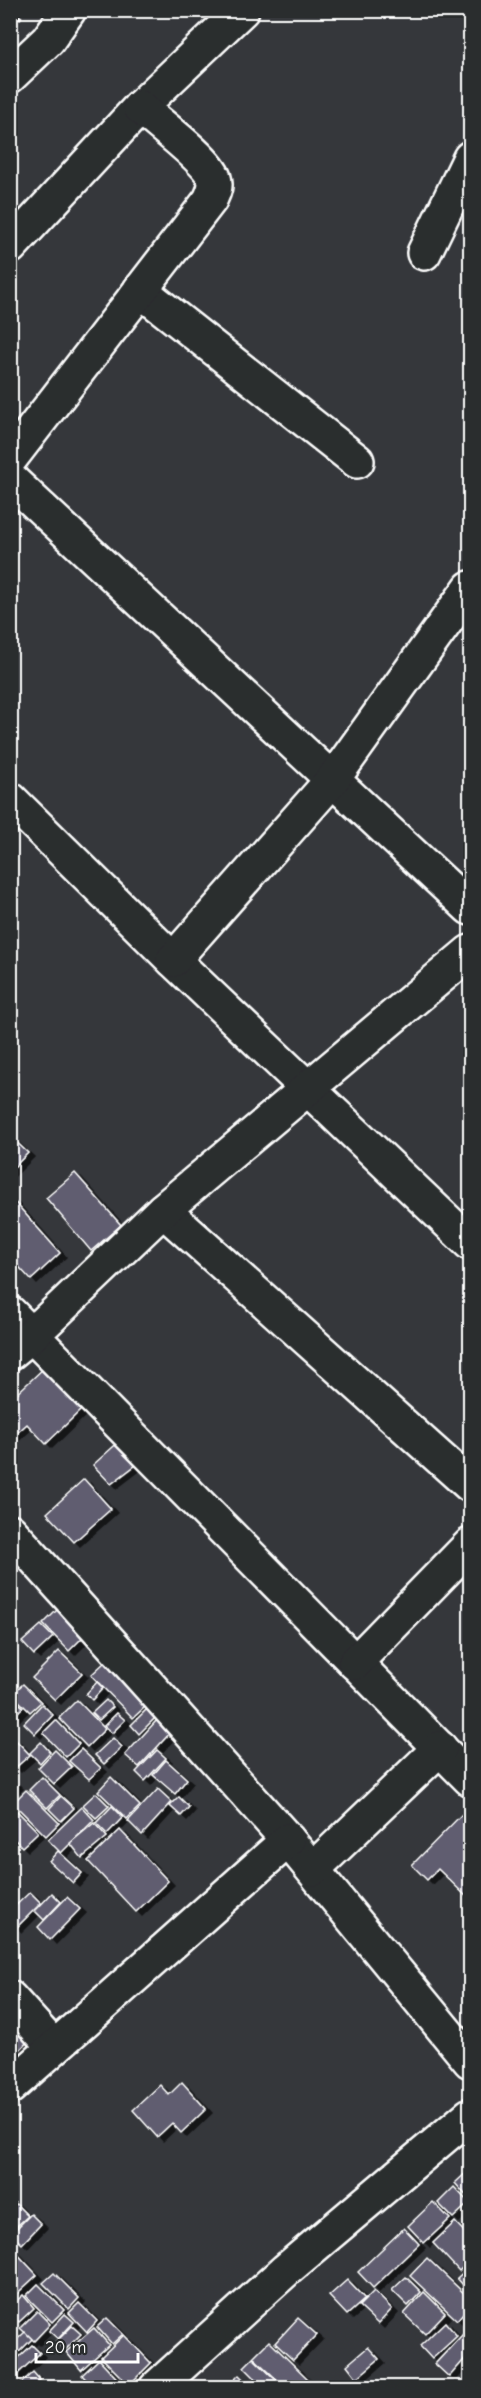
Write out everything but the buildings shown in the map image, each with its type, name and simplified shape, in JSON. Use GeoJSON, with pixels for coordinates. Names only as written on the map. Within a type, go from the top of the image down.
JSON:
{"type":"FeatureCollection","features":[{"type":"Feature","properties":{"kind":"street"},"geometry":{"type":"LineString","coordinates":[[10,76],[48,40],[69,10]]}},
{"type":"Feature","properties":{"kind":"street"},"geometry":{"type":"LineString","coordinates":[[10,247],[140,107],[242,10]]}},
{"type":"Feature","properties":{"kind":"street"},"geometry":{"type":"LineString","coordinates":[[10,459],[210,200],[216,187],[214,177],[204,164],[140,107]]}},
{"type":"Feature","properties":{"kind":"street"},"geometry":{"type":"LineString","coordinates":[[424,253],[471,158]]}},
{"type":"Feature","properties":{"kind":"street"},"geometry":{"type":"LineString","coordinates":[[140,290],[357,461]]}},
{"type":"Feature","properties":{"kind":"street"},"geometry":{"type":"LineString","coordinates":[[10,478],[471,908]]}},
{"type":"Feature","properties":{"kind":"street"},"geometry":{"type":"LineString","coordinates":[[173,960],[333,779],[471,588]]}},
{"type":"Feature","properties":{"kind":"street"},"geometry":{"type":"LineString","coordinates":[[10,800],[173,960],[471,1243]]}},
{"type":"Feature","properties":{"kind":"street"},"geometry":{"type":"LineString","coordinates":[[471,952],[18,1333],[356,1663],[471,1779]]}},
{"type":"Feature","properties":{"kind":"street"},"geometry":{"type":"LineString","coordinates":[[163,1210],[471,1485]]}},
{"type":"Feature","properties":{"kind":"street"},"geometry":{"type":"LineString","coordinates":[[10,1531],[288,1840],[471,2061]]}},
{"type":"Feature","properties":{"kind":"street"},"geometry":{"type":"LineString","coordinates":[[356,1663],[466,1558]]}},
{"type":"Feature","properties":{"kind":"street"},"geometry":{"type":"LineString","coordinates":[[313,1869],[440,1748]]}},
{"type":"Feature","properties":{"kind":"street"},"geometry":{"type":"LineString","coordinates":[[10,2087],[288,1840]]}},
{"type":"Feature","properties":{"kind":"street"},"geometry":{"type":"LineString","coordinates":[[10,1998],[54,2048]]}},
{"type":"Feature","properties":{"kind":"street"},"geometry":{"type":"LineString","coordinates":[[156,2388],[286,2270],[471,2115]]}}]}
